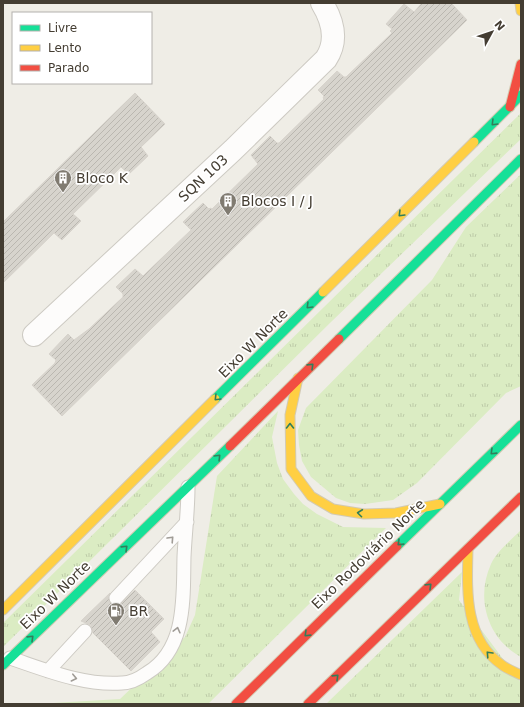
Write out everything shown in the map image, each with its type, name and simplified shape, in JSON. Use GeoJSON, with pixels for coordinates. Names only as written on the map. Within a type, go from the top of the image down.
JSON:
{"type":"FeatureCollection","features":[{"type":"Feature","properties":{"kind":"main road"},"geometry":{"type":"LineString","coordinates":[[520,3],[521,11]]}},
{"type":"Feature","properties":{"kind":"main road"},"geometry":{"type":"LineString","coordinates":[[510,107],[521,64]]}},
{"type":"Feature","properties":{"kind":"main road","name":"Eixo W Norte"},"geometry":{"type":"LineString","coordinates":[[3,610],[521,95]]}},
{"type":"Feature","properties":{"kind":"main road","name":"Eixo W Norte"},"geometry":{"type":"LineString","coordinates":[[6,662],[188,487],[521,159]]}},
{"type":"Feature","properties":{"kind":"main road"},"geometry":{"type":"LineString","coordinates":[[298,378],[290,415],[291,469],[310,496],[333,510],[364,514],[396,513],[440,504]]}},
{"type":"Feature","properties":{"kind":"main road","name":"Eixo Rodoviário Norte"},"geometry":{"type":"LineString","coordinates":[[236,704],[521,425]]}},
{"type":"Feature","properties":{"kind":"main road"},"geometry":{"type":"LineString","coordinates":[[308,704],[521,497]]}},
{"type":"Feature","properties":{"kind":"main road"},"geometry":{"type":"LineString","coordinates":[[468,549],[467,590],[470,621],[476,636],[488,655],[509,670],[521,675]]}},
{"type":"Feature","properties":{"kind":"street","name":"SQN 103"},"geometry":{"type":"LineString","coordinates":[[34,335],[233,150],[326,59],[330,52],[333,35],[328,14],[322,3]]}},
{"type":"Feature","properties":{"kind":"lane"},"geometry":{"type":"LineString","coordinates":[[6,662],[48,670],[89,682],[123,683],[136,680],[154,669],[162,662],[174,643],[183,609],[188,487]]}},
{"type":"Feature","properties":{"kind":"lane"},"geometry":{"type":"LineString","coordinates":[[116,598],[187,522]]}},
{"type":"Feature","properties":{"kind":"lane"},"geometry":{"type":"LineString","coordinates":[[48,670],[85,631]]}},
{"type":"Feature","properties":{"kind":"green space"},"geometry":{"type":"Polygon","coordinates":[[[521,113],[521,139],[331,322],[3,647],[3,623],[521,113]]]}},
{"type":"Feature","properties":{"kind":"green space"},"geometry":{"type":"Polygon","coordinates":[[[521,174],[521,386],[506,393],[417,483],[393,500],[365,504],[350,503],[336,498],[311,477],[302,461],[298,430],[306,408],[432,280],[466,227],[521,174]]]}},
{"type":"Feature","properties":{"kind":"green space"},"geometry":{"type":"Polygon","coordinates":[[[278,411],[272,437],[277,463],[283,479],[303,504],[317,514],[343,527],[386,528],[208,704],[36,704],[120,699],[185,637],[195,615],[217,476],[278,411]]]}},
{"type":"Feature","properties":{"kind":"green space"},"geometry":{"type":"Polygon","coordinates":[[[521,530],[521,657],[500,640],[493,629],[488,617],[484,591],[486,577],[494,559],[504,546],[521,530]]]}},
{"type":"Feature","properties":{"kind":"green space"},"geometry":{"type":"Polygon","coordinates":[[[462,572],[459,600],[521,683],[521,704],[326,704],[462,572]]]}},
{"type":"Feature","properties":{"kind":"building","name":"Blocos I / J"},"geometry":{"type":"Polygon","coordinates":[[[422,3],[451,3],[467,20],[62,416],[32,385],[55,363],[56,360],[49,354],[68,334],[74,340],[89,329],[123,297],[123,294],[116,287],[135,269],[143,276],[191,230],[183,222],[203,203],[209,209],[212,209],[258,164],[251,155],[270,136],[277,143],[279,143],[324,99],[324,96],[318,90],[337,71],[346,77],[392,33],[390,31],[392,29],[386,24],[404,4],[414,12],[422,3]]]}},
{"type":"Feature","properties":{"kind":"building","name":"Bloco K"},"geometry":{"type":"Polygon","coordinates":[[[135,93],[165,124],[141,147],[148,156],[129,174],[121,167],[73,214],[81,221],[62,240],[54,233],[3,283],[3,222],[135,93]]]}},
{"type":"Feature","properties":{"kind":"building","name":"BR"},"geometry":{"type":"Polygon","coordinates":[[[135,590],[164,619],[151,632],[160,642],[131,671],[93,633],[91,625],[81,621],[110,593],[109,601],[114,606],[118,606],[135,590]]]}},
{"type":"Feature","properties":{"kind":"traffic: fast"},"geometry":{"type":"LineString","coordinates":[[474,142],[521,95]]}},
{"type":"Feature","properties":{"kind":"traffic: fast"},"geometry":{"type":"LineString","coordinates":[[339,339],[521,159]]}},
{"type":"Feature","properties":{"kind":"traffic: fast"},"geometry":{"type":"LineString","coordinates":[[215,399],[323,292]]}},
{"type":"Feature","properties":{"kind":"traffic: fast"},"geometry":{"type":"LineString","coordinates":[[397,546],[521,425]]}},
{"type":"Feature","properties":{"kind":"traffic: fast"},"geometry":{"type":"LineString","coordinates":[[3,665],[230,446]]}},
{"type":"Feature","properties":{"kind":"traffic: slow"},"geometry":{"type":"LineString","coordinates":[[520,3],[521,11]]}},
{"type":"Feature","properties":{"kind":"traffic: slow"},"geometry":{"type":"LineString","coordinates":[[323,292],[474,142]]}},
{"type":"Feature","properties":{"kind":"traffic: slow"},"geometry":{"type":"LineString","coordinates":[[298,378],[290,415],[291,469],[311,496],[333,509],[364,514],[396,513],[440,504]]}},
{"type":"Feature","properties":{"kind":"traffic: slow"},"geometry":{"type":"LineString","coordinates":[[3,610],[215,399]]}},
{"type":"Feature","properties":{"kind":"traffic: slow"},"geometry":{"type":"LineString","coordinates":[[468,549],[468,597],[474,628],[481,642],[490,654],[504,666],[521,675]]}},
{"type":"Feature","properties":{"kind":"traffic: jam"},"geometry":{"type":"LineString","coordinates":[[510,107],[521,64]]}},
{"type":"Feature","properties":{"kind":"traffic: jam"},"geometry":{"type":"LineString","coordinates":[[230,446],[339,339]]}},
{"type":"Feature","properties":{"kind":"traffic: jam"},"geometry":{"type":"LineString","coordinates":[[308,704],[521,497]]}},
{"type":"Feature","properties":{"kind":"traffic: jam"},"geometry":{"type":"LineString","coordinates":[[236,704],[397,546]]}},
{"type":"Feature","properties":{"kind":"place","name":"Bloco K"},"geometry":{"type":"Point","coordinates":[63,193]}},
{"type":"Feature","properties":{"kind":"place","name":"Blocos I / J"},"geometry":{"type":"Point","coordinates":[228,216]}},
{"type":"Feature","properties":{"kind":"place","name":"BR"},"geometry":{"type":"Point","coordinates":[116,626]}}]}
